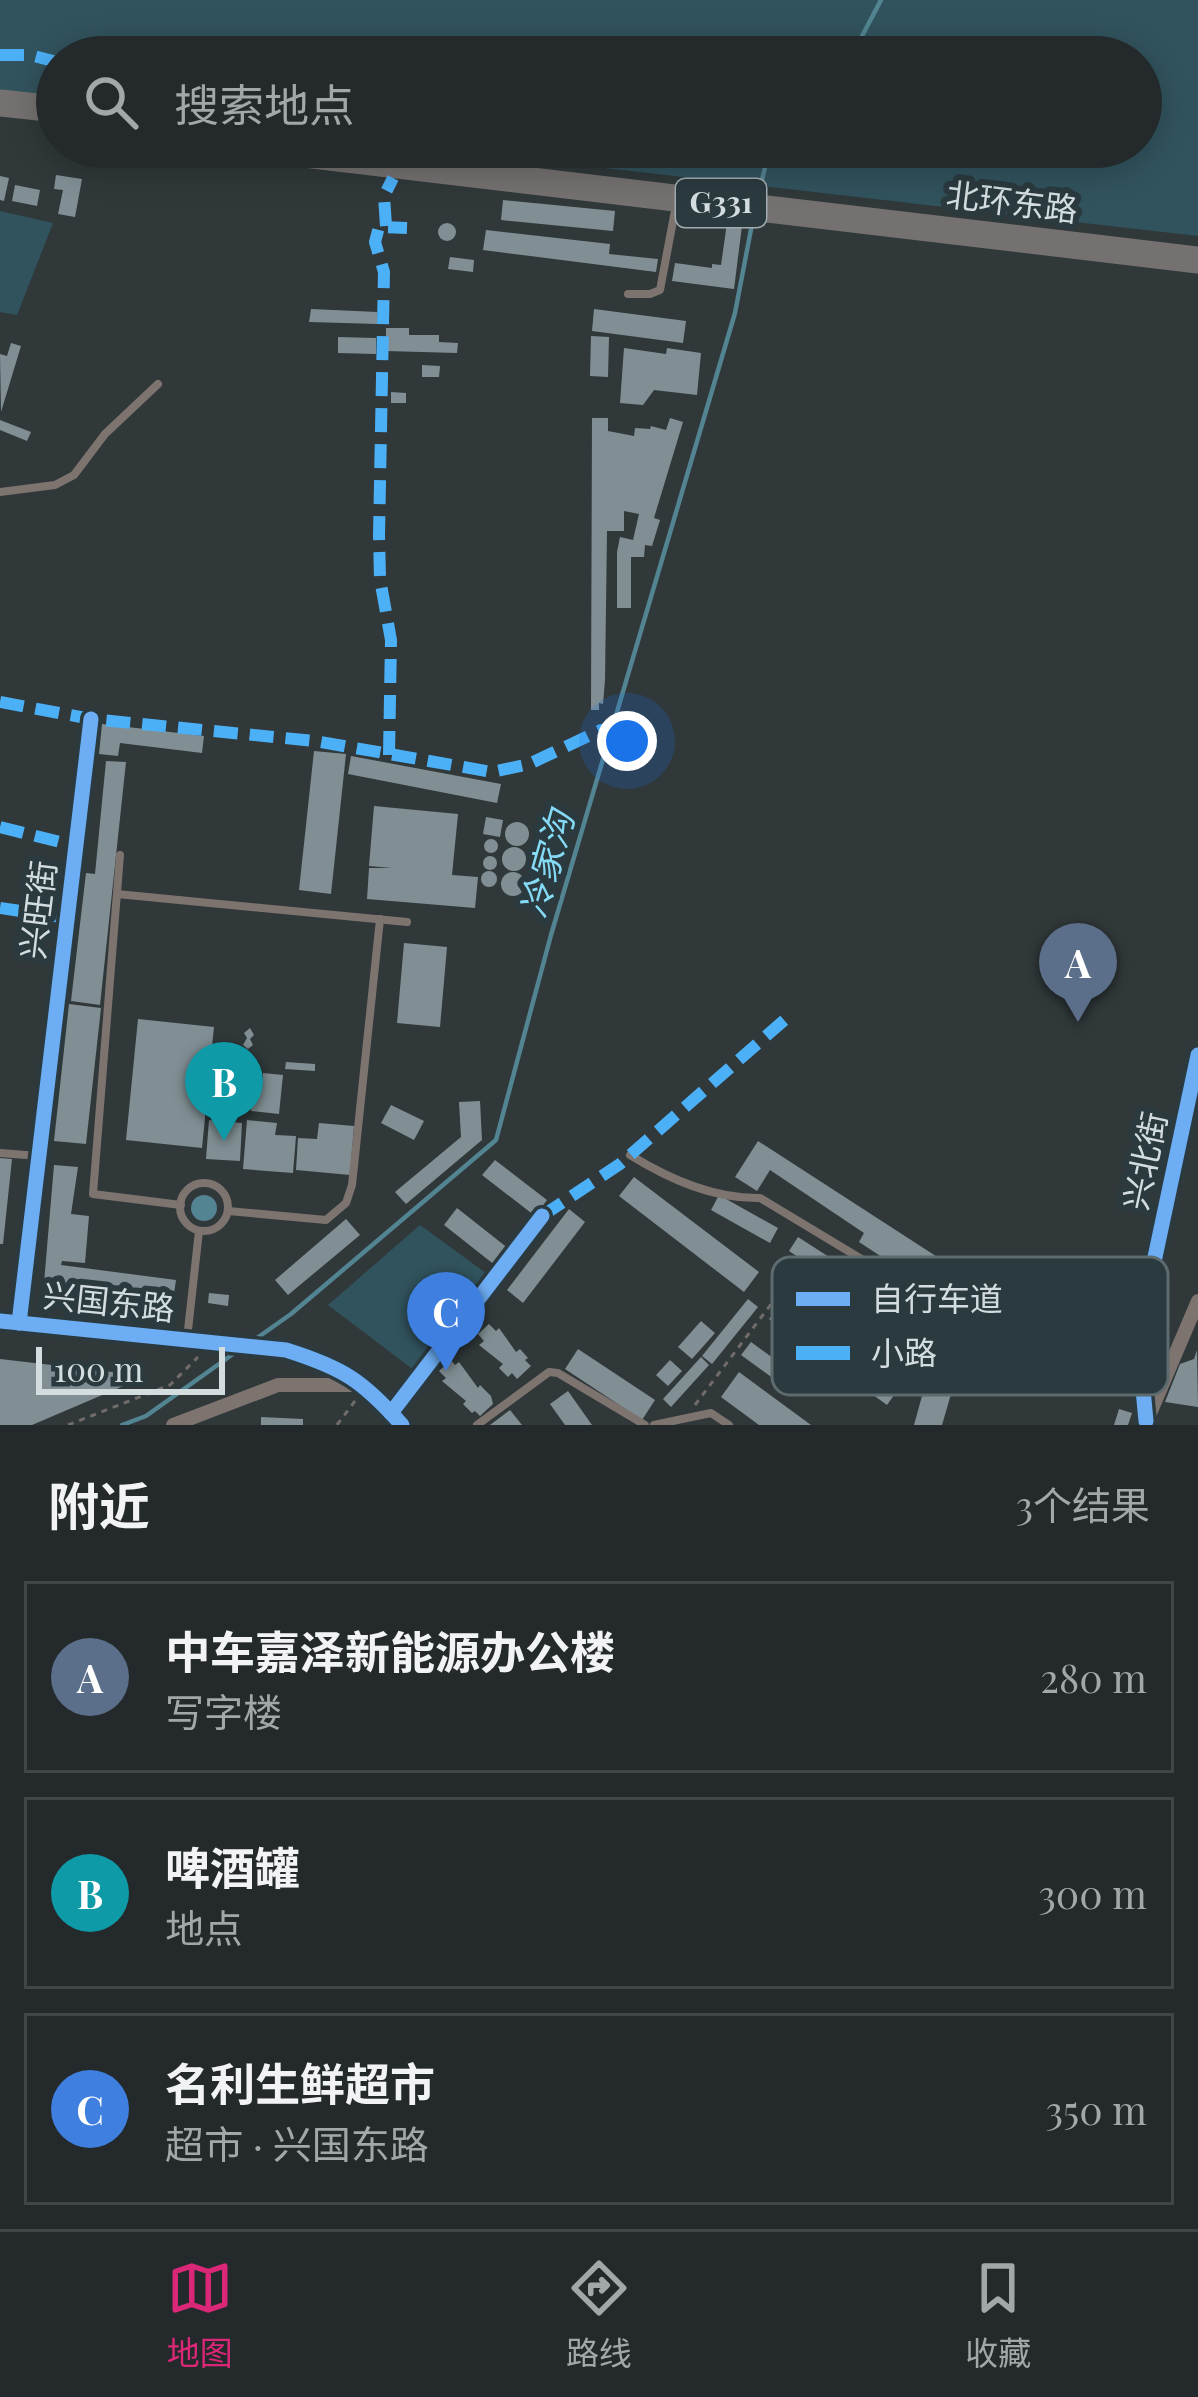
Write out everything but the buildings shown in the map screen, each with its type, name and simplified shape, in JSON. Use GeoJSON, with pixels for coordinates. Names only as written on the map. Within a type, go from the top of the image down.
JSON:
{"type":"FeatureCollection","features":[{"type":"Feature","properties":{"kind":"highway"},"geometry":{"type":"LineString","coordinates":[[0,103],[36,107]]}},
{"type":"Feature","properties":{"kind":"highway"},"geometry":{"type":"LineString","coordinates":[[0,118],[36,122]]}},
{"type":"Feature","properties":{"kind":"highway","name":"北环东路"},"geometry":{"type":"LineString","coordinates":[[421,168],[1198,260]]}},
{"type":"Feature","properties":{"kind":"highway","name":"北环东路"},"geometry":{"type":"LineString","coordinates":[[570,168],[1198,241]]}},
{"type":"Feature","properties":{"kind":"street","name":"兴旺街"},"geometry":{"type":"LineString","coordinates":[[9,1322],[39,1156],[92,719]]}},
{"type":"Feature","properties":{"kind":"street","name":"兴北街"},"geometry":{"type":"LineString","coordinates":[[1155,1257],[1198,1055]]}},
{"type":"Feature","properties":{"kind":"street"},"geometry":{"type":"LineString","coordinates":[[173,1425],[278,1385],[367,1385],[396,1419],[542,1216]]}},
{"type":"Feature","properties":{"kind":"street"},"geometry":{"type":"LineString","coordinates":[[1168,1371],[1198,1301]]}},
{"type":"Feature","properties":{"kind":"street","name":"兴国东路"},"geometry":{"type":"LineString","coordinates":[[9,1322],[286,1350],[326,1363],[367,1385]]}},
{"type":"Feature","properties":{"kind":"street"},"geometry":{"type":"LineString","coordinates":[[1146,1423],[1158,1395]]}},
{"type":"Feature","properties":{"kind":"lane"},"geometry":{"type":"LineString","coordinates":[[628,294],[660,290],[675,198]]}},
{"type":"Feature","properties":{"kind":"lane"},"geometry":{"type":"LineString","coordinates":[[0,492],[55,485],[74,475],[105,434],[158,384]]}},
{"type":"Feature","properties":{"kind":"lane"},"geometry":{"type":"LineString","coordinates":[[120,855],[93,1194],[181,1204]]}},
{"type":"Feature","properties":{"kind":"lane"},"geometry":{"type":"LineString","coordinates":[[117,894],[407,922]]}},
{"type":"Feature","properties":{"kind":"lane"},"geometry":{"type":"LineString","coordinates":[[228,1210],[326,1220],[346,1203],[352,1185],[380,919]]}},
{"type":"Feature","properties":{"kind":"lane"},"geometry":{"type":"LineString","coordinates":[[0,1154],[39,1156]]}},
{"type":"Feature","properties":{"kind":"lane"},"geometry":{"type":"LineString","coordinates":[[630,1155],[687,1186],[760,1198],[858,1257]]}},
{"type":"Feature","properties":{"kind":"lane"},"geometry":{"type":"LineString","coordinates":[[205,1184],[220,1190],[228,1210],[214,1229],[199,1231],[186,1223],[181,1204],[190,1188],[205,1184]]}},
{"type":"Feature","properties":{"kind":"lane"},"geometry":{"type":"LineString","coordinates":[[187,1340],[199,1231]]}},
{"type":"Feature","properties":{"kind":"lane"},"geometry":{"type":"LineString","coordinates":[[477,1425],[549,1372],[650,1425],[711,1413],[729,1425]]}},
{"type":"Feature","properties":{"kind":"path"},"geometry":{"type":"LineString","coordinates":[[681,1419],[772,1302]]}},
{"type":"Feature","properties":{"kind":"path"},"geometry":{"type":"LineString","coordinates":[[68,1425],[170,1385],[212,1342]]}},
{"type":"Feature","properties":{"kind":"path"},"geometry":{"type":"LineString","coordinates":[[338,1425],[367,1385]]}},
{"type":"Feature","properties":{"kind":"shaded area"},"geometry":{"type":"Polygon","coordinates":[[[0,0],[1198,0],[1198,236],[604,168],[1162,168],[1162,36],[36,36],[36,103],[0,99],[0,0]]]}},
{"type":"Feature","properties":{"kind":"shaded area"},"geometry":{"type":"Polygon","coordinates":[[[0,211],[53,223],[17,315],[0,312],[0,211]]]}},
{"type":"Feature","properties":{"kind":"shaded area"},"geometry":{"type":"Polygon","coordinates":[[[204,1195],[217,1208],[204,1221],[191,1208],[204,1195]]]}},
{"type":"Feature","properties":{"kind":"shaded area"},"geometry":{"type":"Polygon","coordinates":[[[420,1225],[490,1276],[415,1371],[328,1305],[420,1225]]]}},
{"type":"Feature","properties":{"kind":"waterway","name":"冷家沟"},"geometry":{"type":"LineString","coordinates":[[862,36],[881,0]]}},
{"type":"Feature","properties":{"kind":"waterway","name":"冷家沟"},"geometry":{"type":"LineString","coordinates":[[758,196],[765,168]]}},
{"type":"Feature","properties":{"kind":"waterway","name":"冷家沟"},"geometry":{"type":"LineString","coordinates":[[257,1338],[496,1140],[551,935],[735,313],[753,219]]}},
{"type":"Feature","properties":{"kind":"waterway","name":"冷家沟"},"geometry":{"type":"LineString","coordinates":[[122,1425],[146,1416],[233,1354]]}},
{"type":"Feature","properties":{"kind":"marked path"},"geometry":{"type":"LineString","coordinates":[[0,55],[36,57]]}},
{"type":"Feature","properties":{"kind":"marked path"},"geometry":{"type":"LineString","coordinates":[[386,226],[384,196],[393,178]]}},
{"type":"Feature","properties":{"kind":"marked path"},"geometry":{"type":"LineString","coordinates":[[389,755],[391,640],[380,579],[379,535],[384,272],[375,242],[379,227],[407,228]]}},
{"type":"Feature","properties":{"kind":"marked path"},"geometry":{"type":"LineString","coordinates":[[0,702],[91,719],[315,741],[492,772],[529,764],[601,730],[617,731]]}},
{"type":"Feature","properties":{"kind":"marked path"},"geometry":{"type":"LineString","coordinates":[[0,827],[76,846]]}},
{"type":"Feature","properties":{"kind":"marked path"},"geometry":{"type":"LineString","coordinates":[[0,908],[68,918]]}},
{"type":"Feature","properties":{"kind":"marked path"},"geometry":{"type":"LineString","coordinates":[[542,1216],[620,1164],[789,1016]]}},
{"type":"Feature","properties":{"kind":"cycle path"},"geometry":{"type":"LineString","coordinates":[[19,1323],[91,719]]}},
{"type":"Feature","properties":{"kind":"cycle path"},"geometry":{"type":"LineString","coordinates":[[1155,1257],[1198,1055]]}},
{"type":"Feature","properties":{"kind":"cycle path"},"geometry":{"type":"LineString","coordinates":[[391,1413],[542,1216]]}},
{"type":"Feature","properties":{"kind":"cycle path"},"geometry":{"type":"LineString","coordinates":[[0,1321],[286,1350],[350,1377],[402,1425]]}},
{"type":"Feature","properties":{"kind":"cycle path"},"geometry":{"type":"LineString","coordinates":[[1144,1395],[1146,1421]]}},
{"type":"Feature","properties":{"kind":"place","name":"中车嘉泽新能源办公楼"},"geometry":{"type":"Point","coordinates":[1078,1022]}},
{"type":"Feature","properties":{"kind":"place","name":"啤酒罐"},"geometry":{"type":"Point","coordinates":[224,1141]}},
{"type":"Feature","properties":{"kind":"place","name":"名利生鲜超市"},"geometry":{"type":"Point","coordinates":[446,1371]}}]}
